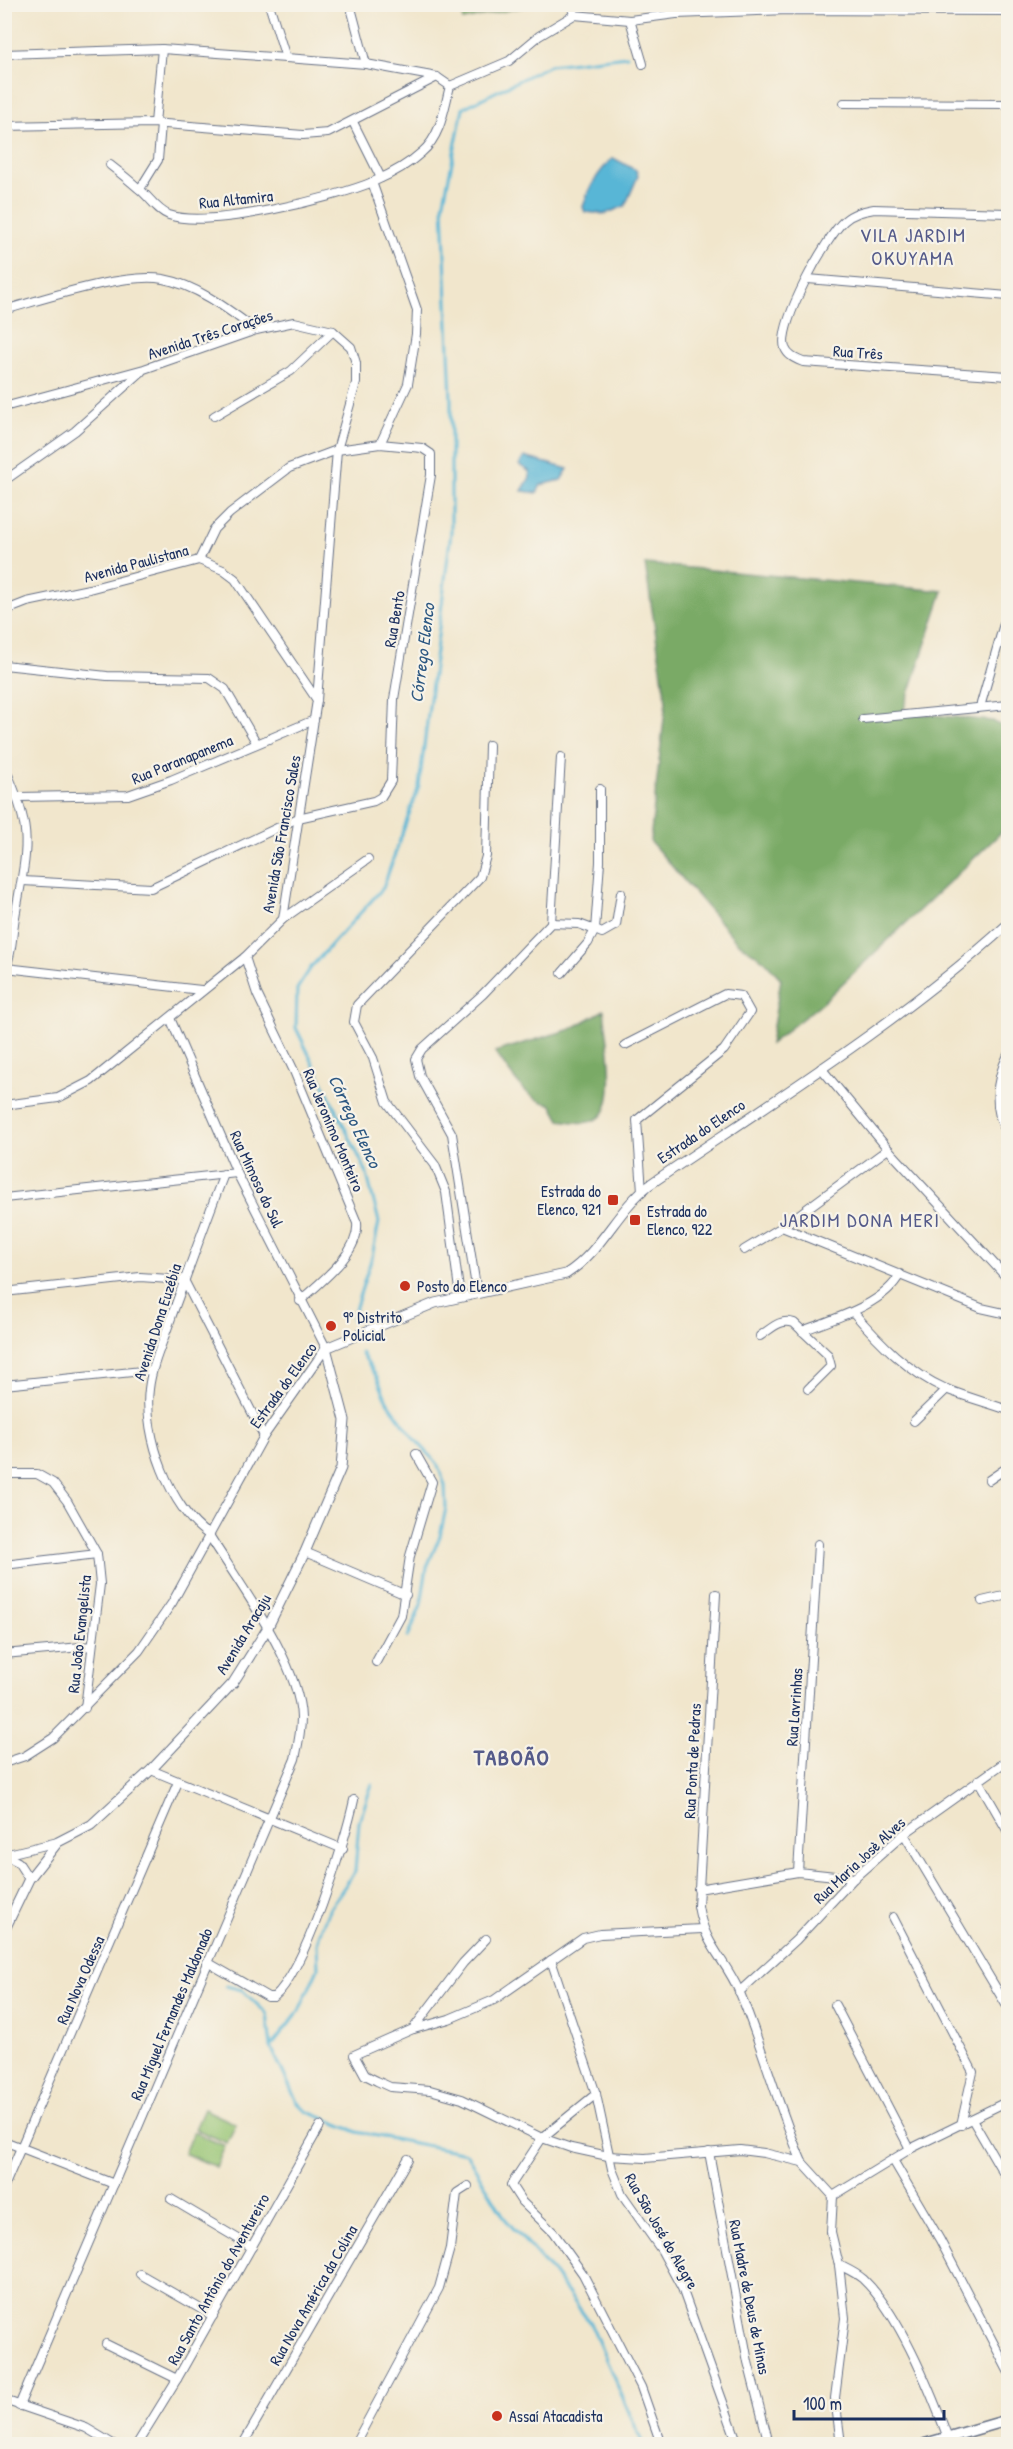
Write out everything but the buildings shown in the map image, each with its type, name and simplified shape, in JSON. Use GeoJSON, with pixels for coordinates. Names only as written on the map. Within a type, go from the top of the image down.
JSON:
{"type":"FeatureCollection","features":[{"type":"Feature","properties":{"kind":"main road"},"geometry":{"type":"LineString","coordinates":[[925,2445],[1008,2420]]}},
{"type":"Feature","properties":{"kind":"street"},"geometry":{"type":"LineString","coordinates":[[269,4],[286,58]]}},
{"type":"Feature","properties":{"kind":"street"},"geometry":{"type":"LineString","coordinates":[[350,4],[366,64]]}},
{"type":"Feature","properties":{"kind":"street"},"geometry":{"type":"LineString","coordinates":[[572,4],[574,15]]}},
{"type":"Feature","properties":{"kind":"street"},"geometry":{"type":"LineString","coordinates":[[674,4],[676,14]]}},
{"type":"Feature","properties":{"kind":"street"},"geometry":{"type":"LineString","coordinates":[[4,54],[162,50],[286,58],[366,64],[437,77],[450,86],[509,61],[539,36],[574,15],[630,20],[676,14],[787,10],[1008,11]]}},
{"type":"Feature","properties":{"kind":"street"},"geometry":{"type":"LineString","coordinates":[[630,20],[643,64]]}},
{"type":"Feature","properties":{"kind":"street"},"geometry":{"type":"LineString","coordinates":[[140,189],[158,160],[162,50]]}},
{"type":"Feature","properties":{"kind":"street"},"geometry":{"type":"LineString","coordinates":[[4,126],[158,123],[303,135],[328,133],[437,77]]}},
{"type":"Feature","properties":{"kind":"street","name":"Rua Altamira"},"geometry":{"type":"LineString","coordinates":[[110,165],[169,215],[212,218],[270,211],[372,182],[422,152],[435,138],[450,86]]}},
{"type":"Feature","properties":{"kind":"street"},"geometry":{"type":"LineString","coordinates":[[844,103],[1008,104]]}},
{"type":"Feature","properties":{"kind":"street"},"geometry":{"type":"LineString","coordinates":[[353,122],[381,178]]}},
{"type":"Feature","properties":{"kind":"street"},"geometry":{"type":"LineString","coordinates":[[372,182],[417,310],[415,342],[408,384],[380,444]]}},
{"type":"Feature","properties":{"kind":"street","name":"Rua Três"},"geometry":{"type":"LineString","coordinates":[[1007,213],[874,209],[857,213],[844,221],[834,232],[808,279],[788,319],[784,346],[794,358],[803,362],[1008,375]]}},
{"type":"Feature","properties":{"kind":"street"},"geometry":{"type":"LineString","coordinates":[[4,310],[65,293],[152,278],[181,284],[217,302],[256,330]]}},
{"type":"Feature","properties":{"kind":"street"},"geometry":{"type":"LineString","coordinates":[[808,279],[1008,296]]}},
{"type":"Feature","properties":{"kind":"street","name":"Avenida Três Corações"},"geometry":{"type":"LineString","coordinates":[[4,407],[144,369],[256,330],[294,322],[333,331]]}},
{"type":"Feature","properties":{"kind":"street"},"geometry":{"type":"LineString","coordinates":[[214,416],[291,371],[333,331],[351,347],[356,363],[356,383],[337,450]]}},
{"type":"Feature","properties":{"kind":"street"},"geometry":{"type":"LineString","coordinates":[[4,481],[75,431],[144,369]]}},
{"type":"Feature","properties":{"kind":"street","name":"Rua Bento"},"geometry":{"type":"LineString","coordinates":[[199,560],[214,529],[230,513],[289,468],[337,450],[380,444],[427,450],[431,463],[393,699],[391,781],[381,797],[366,805],[298,818]]}},
{"type":"Feature","properties":{"kind":"street","name":"Avenida São Francisco Sales"},"geometry":{"type":"LineString","coordinates":[[4,1105],[58,1098],[73,1093],[115,1064],[201,990],[244,957],[283,919],[317,700],[337,450]]}},
{"type":"Feature","properties":{"kind":"street","name":"Avenida Paulistana"},"geometry":{"type":"LineString","coordinates":[[4,611],[27,602],[89,589],[199,560],[223,570],[235,579],[317,700]]}},
{"type":"Feature","properties":{"kind":"street"},"geometry":{"type":"LineString","coordinates":[[980,706],[1006,632],[1008,610]]}},
{"type":"Feature","properties":{"kind":"street"},"geometry":{"type":"LineString","coordinates":[[4,665],[107,676],[209,678],[225,688],[256,742]]}},
{"type":"Feature","properties":{"kind":"street"},"geometry":{"type":"LineString","coordinates":[[863,719],[1008,705]]}},
{"type":"Feature","properties":{"kind":"street","name":"Rua Paranapanema"},"geometry":{"type":"LineString","coordinates":[[19,797],[128,795],[171,780],[256,742],[314,720]]}},
{"type":"Feature","properties":{"kind":"street"},"geometry":{"type":"LineString","coordinates":[[460,1297],[446,1192],[435,1165],[387,1102],[373,1058],[356,1028],[354,1016],[357,1005],[480,877],[486,856],[489,745]]}},
{"type":"Feature","properties":{"kind":"street"},"geometry":{"type":"LineString","coordinates":[[477,1293],[452,1134],[420,1076],[416,1059],[422,1049],[483,994],[551,923],[561,757]]}},
{"type":"Feature","properties":{"kind":"street"},"geometry":{"type":"LineString","coordinates":[[4,766],[19,797],[27,836],[23,881],[5,969],[201,990]]}},
{"type":"Feature","properties":{"kind":"street"},"geometry":{"type":"LineString","coordinates":[[562,973],[588,943],[595,930],[600,862],[600,789]]}},
{"type":"Feature","properties":{"kind":"street"},"geometry":{"type":"LineString","coordinates":[[23,881],[151,888],[298,818]]}},
{"type":"Feature","properties":{"kind":"street"},"geometry":{"type":"LineString","coordinates":[[283,919],[368,859]]}},
{"type":"Feature","properties":{"kind":"street"},"geometry":{"type":"LineString","coordinates":[[551,923],[579,924],[602,933],[616,925],[621,892]]}},
{"type":"Feature","properties":{"kind":"street","name":"Estrada do Elenco"},"geometry":{"type":"LineString","coordinates":[[4,1763],[25,1756],[52,1738],[86,1708],[139,1651],[172,1604],[264,1436],[326,1348],[435,1303],[566,1274],[585,1262],[622,1212],[642,1191],[821,1068],[936,984],[1008,924]]}},
{"type":"Feature","properties":{"kind":"street","name":"Rua Jeronimo Monteiro"},"geometry":{"type":"LineString","coordinates":[[244,957],[257,994],[294,1071],[357,1223],[358,1233],[355,1242],[300,1302]]}},
{"type":"Feature","properties":{"kind":"street"},"geometry":{"type":"LineString","coordinates":[[625,1045],[725,994],[741,996],[750,1012],[724,1050],[637,1120],[642,1191]]}},
{"type":"Feature","properties":{"kind":"street","name":"Rua Mimoso do Sul"},"geometry":{"type":"LineString","coordinates":[[170,1018],[237,1173],[300,1302],[326,1348]]}},
{"type":"Feature","properties":{"kind":"street"},"geometry":{"type":"LineString","coordinates":[[1008,1054],[997,1087],[997,1108],[1008,1136]]}},
{"type":"Feature","properties":{"kind":"street"},"geometry":{"type":"LineString","coordinates":[[821,1068],[888,1149],[1008,1280]]}},
{"type":"Feature","properties":{"kind":"street"},"geometry":{"type":"LineString","coordinates":[[744,1250],[782,1227],[888,1149]]}},
{"type":"Feature","properties":{"kind":"street"},"geometry":{"type":"LineString","coordinates":[[4,1198],[237,1173]]}},
{"type":"Feature","properties":{"kind":"street","name":"Avenida Dona Euzébia"},"geometry":{"type":"LineString","coordinates":[[224,1174],[152,1370],[148,1410],[153,1437],[165,1475],[190,1519],[209,1535],[267,1629]]}},
{"type":"Feature","properties":{"kind":"street"},"geometry":{"type":"LineString","coordinates":[[782,1227],[981,1308],[1008,1314]]}},
{"type":"Feature","properties":{"kind":"street"},"geometry":{"type":"LineString","coordinates":[[802,1331],[853,1312],[892,1287],[900,1274]]}},
{"type":"Feature","properties":{"kind":"street"},"geometry":{"type":"LineString","coordinates":[[4,1292],[140,1278],[184,1280],[264,1436]]}},
{"type":"Feature","properties":{"kind":"street"},"geometry":{"type":"LineString","coordinates":[[853,1312],[884,1346],[907,1366],[948,1389],[1008,1410]]}},
{"type":"Feature","properties":{"kind":"street"},"geometry":{"type":"LineString","coordinates":[[760,1336],[784,1321],[794,1323],[831,1360],[829,1370],[808,1389]]}},
{"type":"Feature","properties":{"kind":"street","name":"Avenida Aracaju"},"geometry":{"type":"LineString","coordinates":[[4,1931],[29,1879],[58,1842],[91,1825],[151,1770],[233,1683],[267,1629],[305,1552],[341,1468],[345,1420],[326,1348]]}},
{"type":"Feature","properties":{"kind":"street"},"geometry":{"type":"LineString","coordinates":[[4,1385],[152,1370]]}},
{"type":"Feature","properties":{"kind":"street"},"geometry":{"type":"LineString","coordinates":[[914,1421],[948,1389]]}},
{"type":"Feature","properties":{"kind":"street"},"geometry":{"type":"LineString","coordinates":[[376,1662],[397,1626],[406,1595],[410,1556],[432,1482],[416,1454]]}},
{"type":"Feature","properties":{"kind":"street"},"geometry":{"type":"LineString","coordinates":[[989,1480],[1008,1467]]}},
{"type":"Feature","properties":{"kind":"street","name":"Rua João Evangelista"},"geometry":{"type":"LineString","coordinates":[[4,1474],[37,1474],[53,1483],[67,1501],[97,1554],[100,1584],[86,1708]]}},
{"type":"Feature","properties":{"kind":"street","name":"Rua Lavrinhas"},"geometry":{"type":"LineString","coordinates":[[798,1872],[818,1544]]}},
{"type":"Feature","properties":{"kind":"street"},"geometry":{"type":"LineString","coordinates":[[305,1552],[406,1595]]}},
{"type":"Feature","properties":{"kind":"street"},"geometry":{"type":"LineString","coordinates":[[4,1564],[97,1554]]}},
{"type":"Feature","properties":{"kind":"street","name":"Rua Ponta de Pedras"},"geometry":{"type":"LineString","coordinates":[[702,1929],[698,1889],[716,1594]]}},
{"type":"Feature","properties":{"kind":"street"},"geometry":{"type":"LineString","coordinates":[[982,1601],[1008,1595]]}},
{"type":"Feature","properties":{"kind":"street","name":"Rua Miguel Fernandes Maldonado"},"geometry":{"type":"LineString","coordinates":[[19,2406],[295,1759],[301,1717],[294,1680],[267,1629]]}},
{"type":"Feature","properties":{"kind":"street"},"geometry":{"type":"LineString","coordinates":[[4,1654],[92,1646]]}},
{"type":"Feature","properties":{"kind":"street","name":"Rua Maria Josè Alves"},"geometry":{"type":"LineString","coordinates":[[739,1992],[796,1940],[854,1878],[904,1834],[1008,1760]]}},
{"type":"Feature","properties":{"kind":"street"},"geometry":{"type":"LineString","coordinates":[[151,1770],[343,1849]]}},
{"type":"Feature","properties":{"kind":"street"},"geometry":{"type":"LineString","coordinates":[[978,1780],[1008,1832]]}},
{"type":"Feature","properties":{"kind":"street","name":"Rua Nova Odessa"},"geometry":{"type":"LineString","coordinates":[[4,2187],[178,1782]]}},
{"type":"Feature","properties":{"kind":"street"},"geometry":{"type":"LineString","coordinates":[[207,1962],[265,1995],[274,1997],[289,1978],[301,1954],[343,1849],[354,1800]]}},
{"type":"Feature","properties":{"kind":"street"},"geometry":{"type":"LineString","coordinates":[[904,1834],[1008,2008]]}},
{"type":"Feature","properties":{"kind":"street"},"geometry":{"type":"LineString","coordinates":[[5,1855],[58,1842]]}},
{"type":"Feature","properties":{"kind":"street"},"geometry":{"type":"LineString","coordinates":[[5,1855],[18,1862],[29,1879]]}},
{"type":"Feature","properties":{"kind":"street"},"geometry":{"type":"LineString","coordinates":[[698,1889],[798,1872],[854,1878]]}},
{"type":"Feature","properties":{"kind":"street"},"geometry":{"type":"LineString","coordinates":[[893,1917],[974,2072],[961,2125]]}},
{"type":"Feature","properties":{"kind":"street"},"geometry":{"type":"LineString","coordinates":[[802,2162],[764,2152],[740,2150],[645,2158],[608,2156],[571,2148],[542,2138],[462,2099],[430,2090],[390,2087],[365,2075],[355,2055],[413,2029],[479,2007],[591,1936],[702,1929],[739,1992],[777,2100],[802,2162],[833,2196],[831,2232],[839,2265],[844,2318],[836,2398],[841,2445]]}},
{"type":"Feature","properties":{"kind":"street"},"geometry":{"type":"LineString","coordinates":[[413,2029],[463,1963],[486,1939]]}},
{"type":"Feature","properties":{"kind":"street","name":"Rua São José do Alegre"},"geometry":{"type":"LineString","coordinates":[[551,1960],[596,2094],[608,2156],[622,2194],[662,2251],[682,2288],[738,2445]]}},
{"type":"Feature","properties":{"kind":"street"},"geometry":{"type":"LineString","coordinates":[[835,2005],[910,2150]]}},
{"type":"Feature","properties":{"kind":"street"},"geometry":{"type":"LineString","coordinates":[[596,2094],[542,2138],[512,2185],[522,2202],[552,2232],[583,2274],[641,2387],[661,2445]]}},
{"type":"Feature","properties":{"kind":"street"},"geometry":{"type":"LineString","coordinates":[[833,2196],[910,2150],[1008,2101]]}},
{"type":"Feature","properties":{"kind":"street"},"geometry":{"type":"LineString","coordinates":[[972,2119],[1008,2181]]}},
{"type":"Feature","properties":{"kind":"street","name":"Rua Santo Antônio do Aventureiro"},"geometry":{"type":"LineString","coordinates":[[137,2445],[177,2379],[320,2126]]}},
{"type":"Feature","properties":{"kind":"street"},"geometry":{"type":"LineString","coordinates":[[4,2141],[114,2184]]}},
{"type":"Feature","properties":{"kind":"street","name":"Rua Madre de Deus de Minas"},"geometry":{"type":"LineString","coordinates":[[709,2152],[748,2362],[769,2445]]}},
{"type":"Feature","properties":{"kind":"street","name":"Rua Nova América da Colina"},"geometry":{"type":"LineString","coordinates":[[243,2445],[408,2160]]}},
{"type":"Feature","properties":{"kind":"street"},"geometry":{"type":"LineString","coordinates":[[893,2160],[940,2240],[1008,2371]]}},
{"type":"Feature","properties":{"kind":"street"},"geometry":{"type":"LineString","coordinates":[[356,2445],[439,2288],[450,2248],[458,2193],[468,2186]]}},
{"type":"Feature","properties":{"kind":"street"},"geometry":{"type":"LineString","coordinates":[[171,2199],[252,2247]]}},
{"type":"Feature","properties":{"kind":"street"},"geometry":{"type":"LineString","coordinates":[[839,2265],[860,2277],[883,2305],[914,2358],[948,2439]]}},
{"type":"Feature","properties":{"kind":"street"},"geometry":{"type":"LineString","coordinates":[[140,2274],[213,2316]]}},
{"type":"Feature","properties":{"kind":"street"},"geometry":{"type":"LineString","coordinates":[[105,2344],[177,2379]]}},
{"type":"Feature","properties":{"kind":"street"},"geometry":{"type":"LineString","coordinates":[[4,2400],[86,2428],[113,2445]]}},
{"type":"Feature","properties":{"kind":"green space"},"geometry":{"type":"Polygon","coordinates":[[[460,4],[532,4],[532,5],[463,20],[460,4]]]}},
{"type":"Feature","properties":{"kind":"green space"},"geometry":{"type":"Polygon","coordinates":[[[645,564],[943,591],[903,712],[993,721],[1008,731],[1008,826],[822,1003],[770,1044],[781,979],[765,961],[737,942],[650,841],[666,701],[645,564]]]}},
{"type":"Feature","properties":{"kind":"green space"},"geometry":{"type":"Polygon","coordinates":[[[604,1010],[610,1085],[604,1112],[597,1119],[588,1122],[560,1120],[551,1104],[542,1102],[526,1092],[495,1052],[571,1029],[604,1010]]]}},
{"type":"Feature","properties":{"kind":"green space"},"geometry":{"type":"Polygon","coordinates":[[[204,2109],[236,2124],[227,2143],[195,2129],[204,2109]]]}},
{"type":"Feature","properties":{"kind":"green space"},"geometry":{"type":"Polygon","coordinates":[[[193,2132],[225,2146],[216,2167],[184,2153],[193,2132]]]}},
{"type":"Feature","properties":{"kind":"water"},"geometry":{"type":"Polygon","coordinates":[[[613,158],[636,170],[638,176],[625,206],[605,214],[585,212],[583,207],[591,187],[613,158]]]}},
{"type":"Feature","properties":{"kind":"water"},"geometry":{"type":"Polygon","coordinates":[[[524,457],[568,469],[561,480],[541,485],[537,493],[522,491],[530,477],[529,471],[519,465],[524,457]]]}},
{"type":"Feature","properties":{"kind":"waterway","name":"Córrego Elenco"},"geometry":{"type":"LineString","coordinates":[[352,1319],[372,1257],[379,1222],[366,1171],[296,1028],[297,989],[312,966],[383,888],[419,786],[451,532],[451,400],[443,206],[463,108],[550,65],[627,56]]}},
{"type":"Feature","properties":{"kind":"waterway"},"geometry":{"type":"LineString","coordinates":[[361,1352],[377,1377],[387,1401],[413,1437],[437,1463],[445,1485],[446,1508],[440,1536],[427,1567],[421,1605],[408,1637]]}},
{"type":"Feature","properties":{"kind":"waterway"},"geometry":{"type":"LineString","coordinates":[[271,2047],[299,2011],[318,1968],[317,1944],[321,1929],[330,1908],[355,1871],[359,1822],[372,1784]]}},
{"type":"Feature","properties":{"kind":"waterway"},"geometry":{"type":"LineString","coordinates":[[226,1986],[242,1990],[267,2014],[271,2047],[297,2102],[306,2111],[357,2132],[466,2153],[506,2220],[554,2274],[590,2323],[643,2444]]}},
{"type":"Feature","properties":{"kind":"place","name":"Estrada do Elenco, 921"},"geometry":{"type":"Point","coordinates":[613,1200]}},
{"type":"Feature","properties":{"kind":"place","name":"Estrada do Elenco, 922"},"geometry":{"type":"Point","coordinates":[635,1220]}},
{"type":"Feature","properties":{"kind":"place","name":"Posto do Elenco"},"geometry":{"type":"Point","coordinates":[405,1286]}},
{"type":"Feature","properties":{"kind":"place","name":"9º Distrito Policial"},"geometry":{"type":"Point","coordinates":[331,1326]}},
{"type":"Feature","properties":{"kind":"place","name":"Assaí Atacadista"},"geometry":{"type":"Point","coordinates":[497,2416]}},
{"type":"Feature","properties":{"kind":"district","name":"VILA JARDIM OKUYAMA"},"geometry":{"type":"Point","coordinates":[913,246]}},
{"type":"Feature","properties":{"kind":"district","name":"JARDIM DONA MERI"},"geometry":{"type":"Point","coordinates":[860,1219]}},
{"type":"Feature","properties":{"kind":"district","name":"TABOÃO"},"geometry":{"type":"Point","coordinates":[512,1757]}}]}
